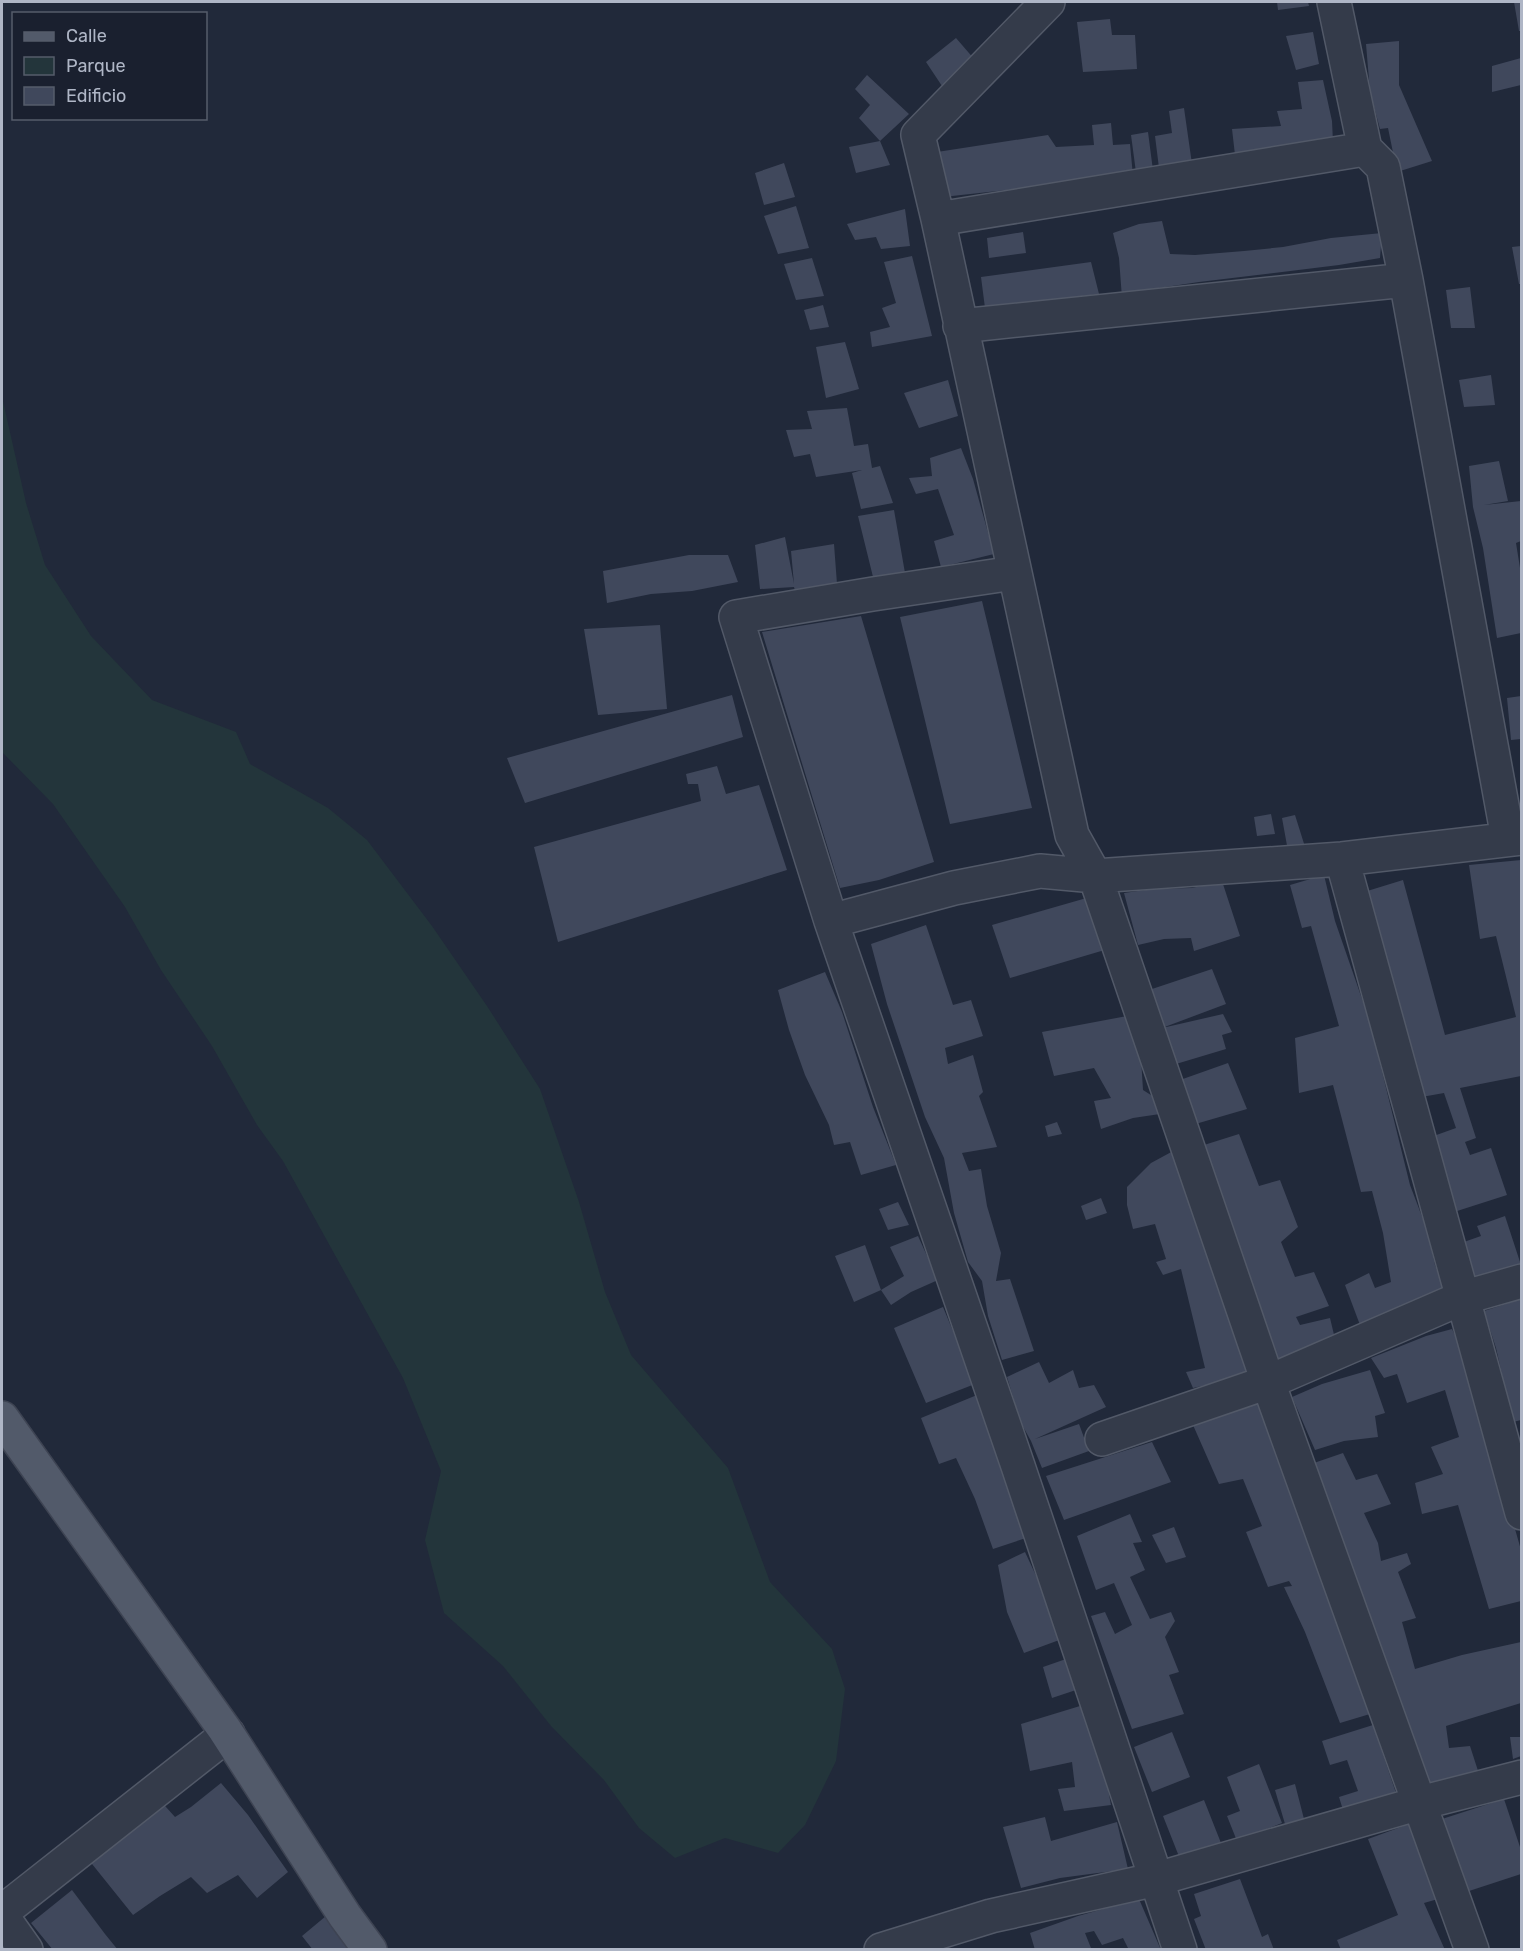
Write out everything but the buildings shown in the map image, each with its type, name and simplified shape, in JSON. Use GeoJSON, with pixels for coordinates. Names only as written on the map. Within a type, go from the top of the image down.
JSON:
{"type":"FeatureCollection","features":[{"type":"Feature","properties":{"kind":"main road"},"geometry":{"type":"LineString","coordinates":[[2,1418],[228,1734],[345,1916],[370,1950]]}},
{"type":"Feature","properties":{"kind":"street"},"geometry":{"type":"LineString","coordinates":[[1048,2],[918,135],[1072,835],[1095,876],[1268,1382],[1472,1950]]}},
{"type":"Feature","properties":{"kind":"street"},"geometry":{"type":"LineString","coordinates":[[831,921],[954,888],[1040,871],[1095,876],[1342,859],[1515,838],[1383,167],[1365,148],[1334,2]]}},
{"type":"Feature","properties":{"kind":"street"},"geometry":{"type":"LineString","coordinates":[[938,219],[1365,148]]}},
{"type":"Feature","properties":{"kind":"street"},"geometry":{"type":"LineString","coordinates":[[960,326],[1406,280]]}},
{"type":"Feature","properties":{"kind":"street"},"geometry":{"type":"LineString","coordinates":[[1014,573],[736,617],[831,921],[1180,1950]]}},
{"type":"Feature","properties":{"kind":"street"},"geometry":{"type":"LineString","coordinates":[[1342,859],[1521,1513]]}},
{"type":"Feature","properties":{"kind":"street"},"geometry":{"type":"LineString","coordinates":[[1102,1439],[1268,1382],[1462,1299],[1521,1281]]}},
{"type":"Feature","properties":{"kind":"street"},"geometry":{"type":"LineString","coordinates":[[26,1950],[2,1914],[228,1734]]}},
{"type":"Feature","properties":{"kind":"street"},"geometry":{"type":"LineString","coordinates":[[881,1950],[991,1916],[1156,1879],[1420,1803],[1521,1777]]}},
{"type":"Feature","properties":{"kind":"green space"},"geometry":{"type":"Polygon","coordinates":[[[2,397],[26,503],[45,565],[91,636],[152,700],[236,732],[250,764],[328,808],[367,840],[432,926],[540,1089],[579,1202],[605,1292],[631,1355],[728,1468],[770,1582],[832,1649],[845,1689],[836,1761],[805,1825],[778,1853],[725,1838],[675,1858],[639,1828],[604,1780],[551,1726],[503,1666],[444,1613],[425,1540],[441,1471],[403,1378],[283,1161],[257,1125],[212,1046],[161,970],[125,907],[53,804],[2,752],[2,397]]]}}]}
